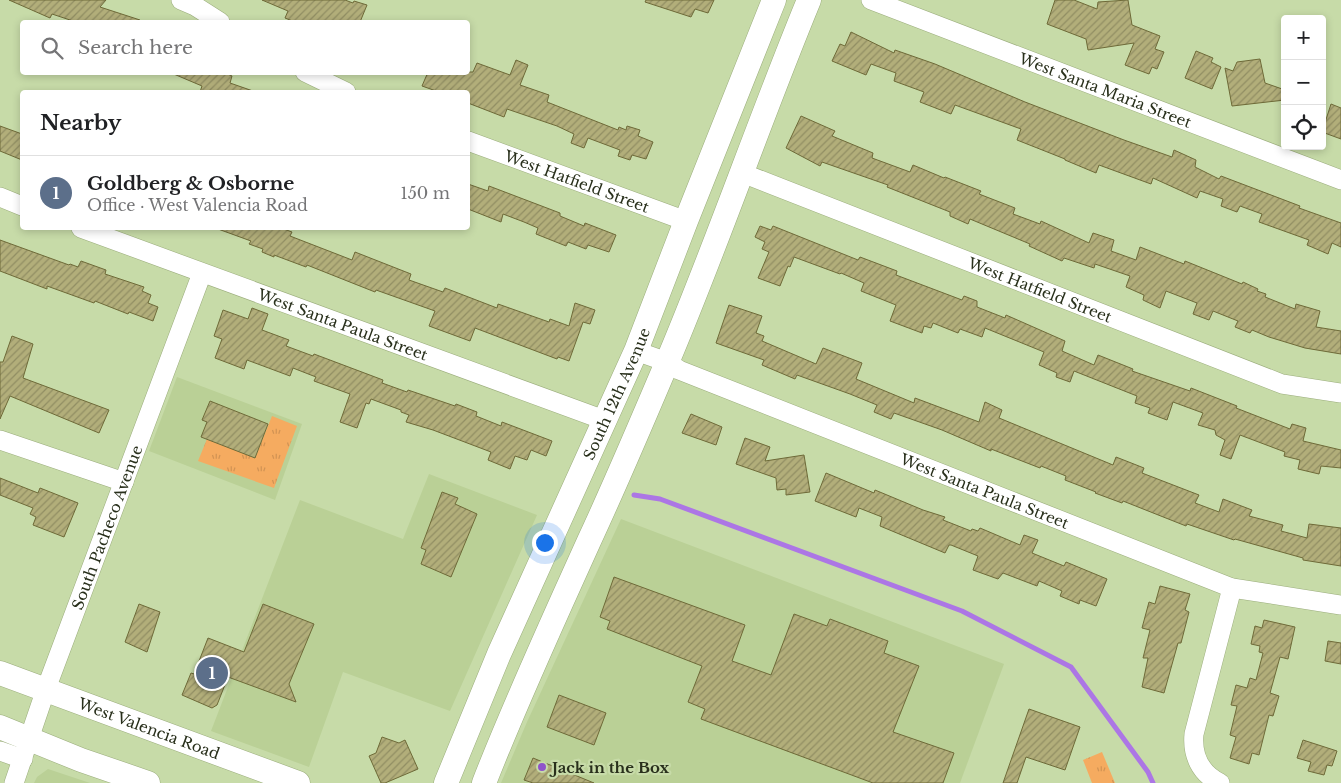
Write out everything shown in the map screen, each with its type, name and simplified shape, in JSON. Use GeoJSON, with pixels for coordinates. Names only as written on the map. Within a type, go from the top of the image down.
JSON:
{"type":"FeatureCollection","features":[{"type":"Feature","properties":{"kind":"main road","name":"South 12th Avenue"},"geometry":{"type":"LineString","coordinates":[[446,783],[503,645],[636,351],[774,0]]}},
{"type":"Feature","properties":{"kind":"main road"},"geometry":{"type":"LineString","coordinates":[[484,783],[528,675],[590,540],[667,362],[742,173],[778,74],[809,0]]}},
{"type":"Feature","properties":{"kind":"main road"},"geometry":{"type":"LineString","coordinates":[[576,483],[575,526],[579,536],[590,540]]}},
{"type":"Feature","properties":{"kind":"main road","name":"West Valencia Road"},"geometry":{"type":"LineString","coordinates":[[0,673],[298,783]]}},
{"type":"Feature","properties":{"kind":"main road"},"geometry":{"type":"LineString","coordinates":[[0,727],[26,749],[78,758],[148,783]]}},
{"type":"Feature","properties":{"kind":"street"},"geometry":{"type":"LineString","coordinates":[[182,0],[217,20]]}},
{"type":"Feature","properties":{"kind":"street","name":"West Santa Maria Street"},"geometry":{"type":"LineString","coordinates":[[871,0],[1341,180]]}},
{"type":"Feature","properties":{"kind":"street"},"geometry":{"type":"LineString","coordinates":[[311,75],[342,90]]}},
{"type":"Feature","properties":{"kind":"street","name":"West Hatfield Street"},"geometry":{"type":"LineString","coordinates":[[470,142],[686,221]]}},
{"type":"Feature","properties":{"kind":"street","name":"West Hatfield Street"},"geometry":{"type":"LineString","coordinates":[[742,173],[1282,384],[1341,393]]}},
{"type":"Feature","properties":{"kind":"street"},"geometry":{"type":"LineString","coordinates":[[0,197],[20,205]]}},
{"type":"Feature","properties":{"kind":"street","name":"West Santa Paula Street"},"geometry":{"type":"LineString","coordinates":[[86,230],[604,420]]}},
{"type":"Feature","properties":{"kind":"street","name":"South Pacheco Avenue"},"geometry":{"type":"LineString","coordinates":[[14,783],[46,689],[202,272]]}},
{"type":"Feature","properties":{"kind":"street","name":"West Santa Paula Street"},"geometry":{"type":"LineString","coordinates":[[636,351],[667,362],[679,370],[1232,588],[1341,605]]}},
{"type":"Feature","properties":{"kind":"street"},"geometry":{"type":"LineString","coordinates":[[0,440],[124,482]]}},
{"type":"Feature","properties":{"kind":"street"},"geometry":{"type":"LineString","coordinates":[[1220,783],[1206,773],[1197,762],[1193,747],[1194,734],[1232,588]]}},
{"type":"Feature","properties":{"kind":"street"},"geometry":{"type":"LineString","coordinates":[[0,751],[26,749]]}},
{"type":"Feature","properties":{"kind":"shaded area"},"geometry":{"type":"Polygon","coordinates":[[[177,377],[302,424],[275,500],[149,451],[177,377]]]}},
{"type":"Feature","properties":{"kind":"shaded area"},"geometry":{"type":"Polygon","coordinates":[[[429,474],[537,515],[450,711],[343,672],[309,767],[211,731],[300,500],[403,539],[429,474]]]}},
{"type":"Feature","properties":{"kind":"shaded area"},"geometry":{"type":"Polygon","coordinates":[[[621,519],[1004,664],[960,783],[501,783],[527,722],[621,519]]]}},
{"type":"Feature","properties":{"kind":"shaded area"},"geometry":{"type":"Polygon","coordinates":[[[48,769],[90,783],[34,783],[37,777],[48,769]]]}},
{"type":"Feature","properties":{"kind":"green space"},"geometry":{"type":"Polygon","coordinates":[[[272,416],[297,426],[274,488],[198,461],[207,439],[255,458],[272,416]]]}},
{"type":"Feature","properties":{"kind":"green space"},"geometry":{"type":"Polygon","coordinates":[[[1102,752],[1115,783],[1092,783],[1083,760],[1102,752]]]}},
{"type":"Feature","properties":{"kind":"building"},"geometry":{"type":"Polygon","coordinates":[[[9,0],[106,0],[100,7],[140,20],[70,20],[52,14],[50,18],[9,0]]]}},
{"type":"Feature","properties":{"kind":"building"},"geometry":{"type":"Polygon","coordinates":[[[262,0],[345,0],[367,5],[361,20],[290,20],[285,18],[288,11],[262,0]]]}},
{"type":"Feature","properties":{"kind":"building"},"geometry":{"type":"Polygon","coordinates":[[[646,0],[714,0],[708,13],[695,9],[691,17],[645,2],[646,0]]]}},
{"type":"Feature","properties":{"kind":"building"},"geometry":{"type":"Polygon","coordinates":[[[1055,0],[1074,0],[1097,9],[1098,2],[1128,0],[1132,25],[1160,36],[1155,49],[1164,52],[1157,69],[1152,67],[1149,74],[1125,65],[1134,43],[1088,50],[1086,39],[1047,24],[1055,0]]]}},
{"type":"Feature","properties":{"kind":"building"},"geometry":{"type":"Polygon","coordinates":[[[851,32],[894,53],[895,50],[935,64],[1025,102],[1124,140],[1172,157],[1174,150],[1196,160],[1195,167],[1219,179],[1221,176],[1341,223],[1341,247],[1332,243],[1328,254],[1307,245],[1309,240],[1259,222],[1262,214],[1240,206],[1237,212],[1221,206],[1223,199],[1200,191],[1197,198],[1153,178],[1151,184],[1099,165],[1096,173],[1017,140],[1021,129],[955,105],[951,114],[920,102],[924,92],[894,81],[896,73],[871,64],[866,75],[832,61],[840,44],[845,46],[851,32]]]}},
{"type":"Feature","properties":{"kind":"building"},"geometry":{"type":"Polygon","coordinates":[[[1196,51],[1213,58],[1211,62],[1221,67],[1212,89],[1185,78],[1196,51]]]}},
{"type":"Feature","properties":{"kind":"building"},"geometry":{"type":"Polygon","coordinates":[[[1260,59],[1265,83],[1281,89],[1281,100],[1232,106],[1225,68],[1233,71],[1237,62],[1260,59]]]}},
{"type":"Feature","properties":{"kind":"building"},"geometry":{"type":"Polygon","coordinates":[[[516,60],[528,65],[520,85],[549,95],[547,102],[618,130],[619,127],[626,130],[627,126],[640,130],[638,136],[653,142],[646,159],[632,155],[630,160],[618,156],[620,150],[588,138],[584,148],[571,143],[574,134],[557,126],[507,109],[504,117],[470,104],[470,90],[433,90],[422,86],[427,75],[470,75],[470,72],[473,72],[477,63],[510,75],[516,60]]]}},
{"type":"Feature","properties":{"kind":"building"},"geometry":{"type":"Polygon","coordinates":[[[176,75],[230,75],[232,76],[230,83],[250,90],[201,90],[202,86],[176,75]]]}},
{"type":"Feature","properties":{"kind":"building"},"geometry":{"type":"Polygon","coordinates":[[[1331,104],[1341,108],[1341,139],[1326,133],[1326,120],[1331,104]]]}},
{"type":"Feature","properties":{"kind":"building"},"geometry":{"type":"Polygon","coordinates":[[[801,116],[835,131],[832,136],[873,153],[872,158],[910,172],[913,165],[981,191],[979,194],[1015,208],[1013,214],[1040,224],[1041,221],[1089,243],[1093,233],[1114,240],[1111,251],[1136,260],[1140,247],[1184,264],[1185,261],[1242,284],[1243,282],[1258,289],[1257,291],[1266,294],[1265,297],[1295,309],[1296,304],[1320,311],[1316,327],[1341,331],[1341,354],[1305,348],[1252,330],[1250,333],[1235,327],[1238,321],[1213,311],[1209,320],[1193,314],[1197,303],[1166,291],[1160,308],[1143,300],[1144,295],[1126,287],[1130,276],[1095,264],[1094,268],[1064,258],[1062,261],[1029,246],[1030,244],[970,219],[968,224],[950,216],[950,212],[887,187],[888,185],[822,162],[820,166],[786,148],[801,116]]]}},
{"type":"Feature","properties":{"kind":"building"},"geometry":{"type":"Polygon","coordinates":[[[0,126],[20,133],[20,159],[0,151],[0,126]]]}},
{"type":"Feature","properties":{"kind":"building"},"geometry":{"type":"Polygon","coordinates":[[[470,185],[488,191],[489,186],[560,213],[560,216],[584,226],[585,223],[616,235],[609,252],[588,245],[586,249],[568,242],[566,246],[536,234],[538,228],[503,214],[501,222],[470,210],[470,185]]]}},
{"type":"Feature","properties":{"kind":"building"},"geometry":{"type":"Polygon","coordinates":[[[760,226],[771,230],[773,226],[858,260],[860,257],[897,271],[896,275],[962,300],[964,296],[977,301],[977,307],[1005,318],[1006,315],[1065,341],[1062,351],[1094,365],[1098,355],[1133,369],[1132,371],[1190,391],[1191,388],[1290,429],[1292,424],[1306,428],[1303,441],[1341,450],[1341,468],[1321,466],[1319,474],[1298,469],[1300,460],[1284,456],[1285,452],[1240,435],[1231,459],[1220,455],[1225,440],[1216,435],[1215,430],[1198,425],[1203,413],[1173,402],[1167,420],[1148,413],[1150,408],[1135,403],[1137,396],[1074,371],[1070,382],[1056,377],[1057,373],[1039,365],[1044,352],[985,328],[982,337],[960,329],[958,333],[933,323],[931,328],[924,326],[922,333],[890,321],[896,305],[861,291],[864,283],[794,257],[780,286],[758,278],[769,252],[762,249],[765,242],[755,237],[760,226]]]}},
{"type":"Feature","properties":{"kind":"building"},"geometry":{"type":"Polygon","coordinates":[[[221,230],[286,230],[292,232],[290,236],[352,260],[355,252],[411,274],[409,280],[443,292],[445,288],[497,308],[498,304],[549,322],[550,319],[569,326],[575,303],[595,310],[590,324],[583,322],[569,361],[558,357],[557,359],[475,328],[470,341],[429,326],[435,311],[376,290],[375,292],[307,265],[306,267],[274,255],[274,257],[262,252],[263,249],[249,244],[251,241],[221,230]]]}},
{"type":"Feature","properties":{"kind":"building"},"geometry":{"type":"Polygon","coordinates":[[[0,240],[69,265],[78,267],[81,261],[106,270],[105,274],[144,287],[142,291],[151,295],[148,303],[158,307],[153,321],[47,286],[47,289],[0,271],[0,240]]]}},
{"type":"Feature","properties":{"kind":"building"},"geometry":{"type":"Polygon","coordinates":[[[729,305],[762,316],[756,333],[764,336],[762,341],[816,364],[823,348],[862,363],[856,379],[914,403],[915,398],[979,422],[985,402],[1002,410],[999,418],[1113,465],[1116,457],[1144,468],[1142,473],[1199,495],[1195,503],[1219,512],[1223,499],[1252,510],[1249,516],[1283,525],[1281,531],[1307,538],[1309,524],[1341,528],[1341,566],[1303,560],[1303,558],[1234,540],[1187,524],[1186,526],[1123,501],[1122,503],[1095,493],[1065,480],[1066,476],[1041,466],[1040,468],[991,449],[991,451],[942,430],[894,413],[891,419],[874,412],[877,405],[797,375],[795,379],[762,365],[764,360],[716,343],[729,305]]]}},
{"type":"Feature","properties":{"kind":"building"},"geometry":{"type":"Polygon","coordinates":[[[252,308],[268,314],[262,330],[289,340],[286,346],[313,356],[314,354],[383,380],[382,383],[407,392],[408,390],[455,406],[456,404],[477,412],[476,416],[501,426],[502,422],[552,441],[546,456],[531,450],[527,460],[515,456],[510,469],[488,460],[491,452],[406,422],[409,415],[401,412],[401,410],[371,399],[369,404],[366,403],[357,428],[340,422],[350,394],[314,381],[316,377],[293,368],[290,376],[247,360],[244,369],[215,358],[222,339],[214,336],[223,310],[248,319],[252,308]]]}},
{"type":"Feature","properties":{"kind":"building"},"geometry":{"type":"Polygon","coordinates":[[[12,336],[33,344],[23,378],[109,410],[99,433],[10,396],[0,419],[0,362],[3,362],[12,336]]]}},
{"type":"Feature","properties":{"kind":"building"},"geometry":{"type":"Polygon","coordinates":[[[210,401],[268,424],[255,458],[201,437],[207,422],[202,420],[210,401]]]}},
{"type":"Feature","properties":{"kind":"building"},"geometry":{"type":"Polygon","coordinates":[[[691,414],[722,427],[716,445],[682,433],[691,414]]]}},
{"type":"Feature","properties":{"kind":"building"},"geometry":{"type":"Polygon","coordinates":[[[745,438],[770,447],[765,461],[804,455],[810,492],[786,495],[786,489],[777,490],[776,478],[736,464],[745,438]]]}},
{"type":"Feature","properties":{"kind":"building"},"geometry":{"type":"Polygon","coordinates":[[[826,473],[874,493],[875,490],[945,517],[943,520],[971,531],[972,529],[978,531],[980,528],[1020,545],[1024,535],[1038,540],[1032,553],[1064,566],[1066,562],[1107,579],[1096,606],[1080,600],[1079,604],[1060,596],[1062,591],[1039,581],[1037,586],[1003,573],[998,579],[973,570],[978,556],[951,545],[949,545],[945,553],[880,526],[882,517],[859,508],[856,517],[815,501],[826,473]]]}},
{"type":"Feature","properties":{"kind":"building"},"geometry":{"type":"Polygon","coordinates":[[[0,478],[38,493],[40,488],[78,503],[64,537],[33,525],[36,517],[30,514],[33,508],[0,495],[0,478]]]}},
{"type":"Feature","properties":{"kind":"building"},"geometry":{"type":"Polygon","coordinates":[[[442,492],[458,498],[455,504],[477,514],[451,577],[421,564],[426,550],[421,548],[442,492]]]}},
{"type":"Feature","properties":{"kind":"building"},"geometry":{"type":"Polygon","coordinates":[[[614,577],[745,625],[732,661],[771,675],[794,614],[827,626],[830,619],[888,641],[884,653],[919,666],[893,732],[954,753],[943,783],[873,783],[701,719],[705,709],[688,702],[702,666],[607,629],[610,621],[600,617],[614,577]]]}},
{"type":"Feature","properties":{"kind":"building"},"geometry":{"type":"Polygon","coordinates":[[[1160,586],[1190,594],[1185,610],[1189,612],[1181,643],[1178,643],[1164,693],[1142,687],[1148,658],[1143,658],[1150,630],[1142,628],[1149,602],[1155,604],[1160,586]]]}},
{"type":"Feature","properties":{"kind":"building"},"geometry":{"type":"Polygon","coordinates":[[[139,604],[160,612],[147,652],[125,642],[139,604]]]}},
{"type":"Feature","properties":{"kind":"building"},"geometry":{"type":"Polygon","coordinates":[[[263,604],[314,624],[289,684],[296,702],[228,677],[217,705],[212,708],[182,695],[191,673],[194,674],[208,638],[244,652],[263,604]]]}},
{"type":"Feature","properties":{"kind":"building"},"geometry":{"type":"Polygon","coordinates":[[[1264,620],[1295,627],[1288,659],[1280,657],[1270,693],[1279,696],[1273,716],[1269,715],[1259,755],[1252,753],[1249,764],[1230,758],[1236,737],[1230,735],[1237,706],[1231,705],[1236,685],[1247,688],[1250,678],[1256,680],[1263,653],[1259,652],[1260,646],[1251,644],[1255,626],[1262,628],[1264,620]]]}},
{"type":"Feature","properties":{"kind":"building"},"geometry":{"type":"Polygon","coordinates":[[[1328,641],[1341,643],[1341,664],[1325,661],[1328,641]]]}},
{"type":"Feature","properties":{"kind":"building"},"geometry":{"type":"Polygon","coordinates":[[[559,695],[606,713],[594,745],[547,727],[559,695]]]}},
{"type":"Feature","properties":{"kind":"building"},"geometry":{"type":"Polygon","coordinates":[[[1029,709],[1080,727],[1065,770],[1026,757],[1017,783],[1003,783],[1029,709]]]}},
{"type":"Feature","properties":{"kind":"building"},"geometry":{"type":"Polygon","coordinates":[[[382,737],[399,743],[405,740],[418,769],[381,783],[369,756],[376,753],[382,737]]]}},
{"type":"Feature","properties":{"kind":"building"},"geometry":{"type":"Polygon","coordinates":[[[1303,740],[1337,751],[1332,766],[1327,765],[1324,775],[1308,771],[1311,762],[1297,758],[1303,740]]]}},
{"type":"Feature","properties":{"kind":"building","name":"Jack in the Box"},"geometry":{"type":"Polygon","coordinates":[[[533,758],[594,783],[533,783],[524,780],[533,758]]]}},
{"type":"Feature","properties":{"kind":"waterway"},"geometry":{"type":"LineString","coordinates":[[634,495],[660,499],[962,611],[1071,667],[1148,772],[1153,783]]}},
{"type":"Feature","properties":{"kind":"place","name":"Goldberg & Osborne"},"geometry":{"type":"Point","coordinates":[212,673]}},
{"type":"Feature","properties":{"kind":"place","name":"Jack in the Box"},"geometry":{"type":"Point","coordinates":[542,767]}}]}
